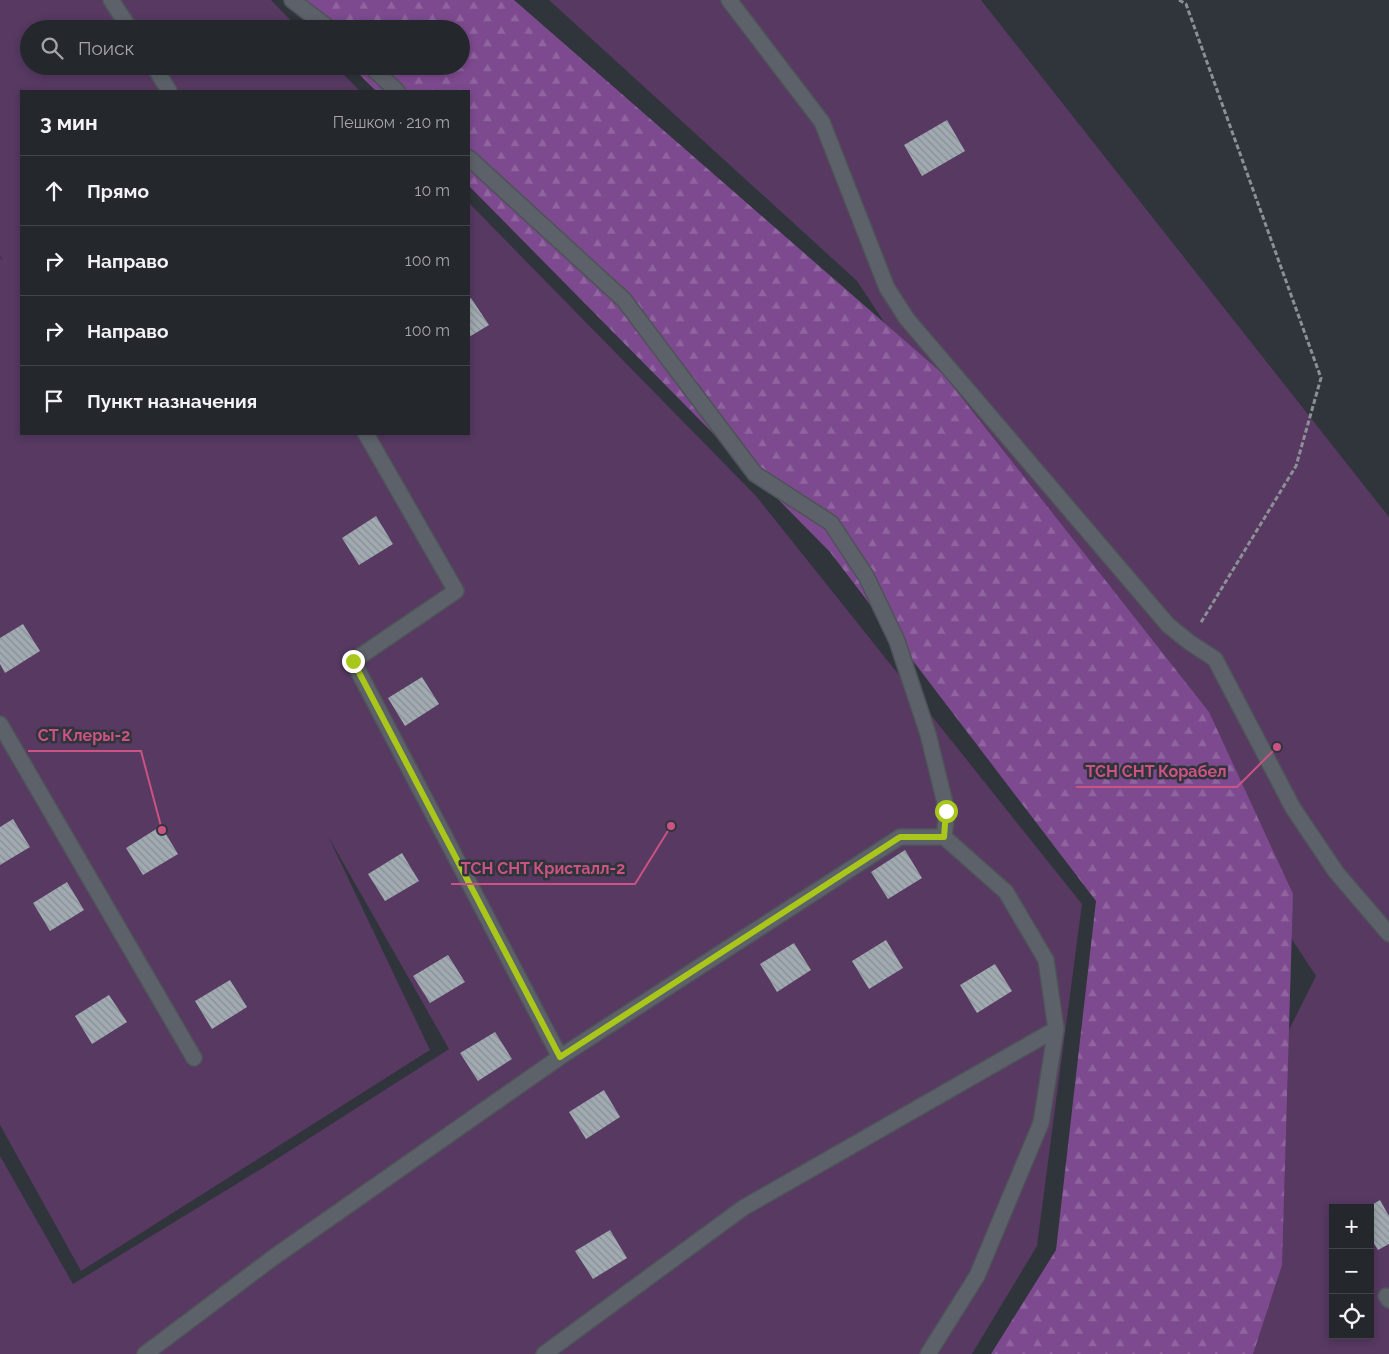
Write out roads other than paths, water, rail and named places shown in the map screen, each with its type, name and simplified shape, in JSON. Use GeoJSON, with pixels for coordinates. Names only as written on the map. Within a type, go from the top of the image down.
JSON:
{"type":"FeatureCollection","features":[{"type":"Feature","properties":{"kind":"street"},"geometry":{"type":"LineString","coordinates":[[112,0],[124,20]]}},
{"type":"Feature","properties":{"kind":"street"},"geometry":{"type":"LineString","coordinates":[[292,0],[318,20]]}},
{"type":"Feature","properties":{"kind":"street"},"geometry":{"type":"LineString","coordinates":[[730,0],[822,122],[887,288],[907,319],[1168,625],[1215,659],[1293,808],[1336,872],[1389,934]]}},
{"type":"Feature","properties":{"kind":"street"},"geometry":{"type":"LineString","coordinates":[[159,75],[168,90]]}},
{"type":"Feature","properties":{"kind":"street"},"geometry":{"type":"LineString","coordinates":[[380,75],[396,90]]}},
{"type":"Feature","properties":{"kind":"street"},"geometry":{"type":"LineString","coordinates":[[470,159],[624,300],[755,474],[831,523],[866,576],[896,641],[930,743],[946,811],[944,837]]}},
{"type":"Feature","properties":{"kind":"street"},"geometry":{"type":"LineString","coordinates":[[367,435],[456,591],[353,661],[560,1057]]}},
{"type":"Feature","properties":{"kind":"street"},"geometry":{"type":"LineString","coordinates":[[0,724],[194,1058]]}},
{"type":"Feature","properties":{"kind":"street"},"geometry":{"type":"LineString","coordinates":[[145,1354],[274,1257],[560,1057],[900,837],[944,837],[1006,892],[1046,960],[1056,1029],[1041,1123],[977,1276],[928,1354]]}},
{"type":"Feature","properties":{"kind":"street"},"geometry":{"type":"LineString","coordinates":[[544,1354],[743,1208],[1056,1029]]}},
{"type":"Feature","properties":{"kind":"place","name":"ТСН СНТ Корабел"},"geometry":{"type":"Point","coordinates":[1277,747]}},
{"type":"Feature","properties":{"kind":"place","name":"ТСН СНТ Кристалл-2"},"geometry":{"type":"Point","coordinates":[671,826]}},
{"type":"Feature","properties":{"kind":"place","name":"СТ Клеры-2"},"geometry":{"type":"Point","coordinates":[162,830]}}]}
